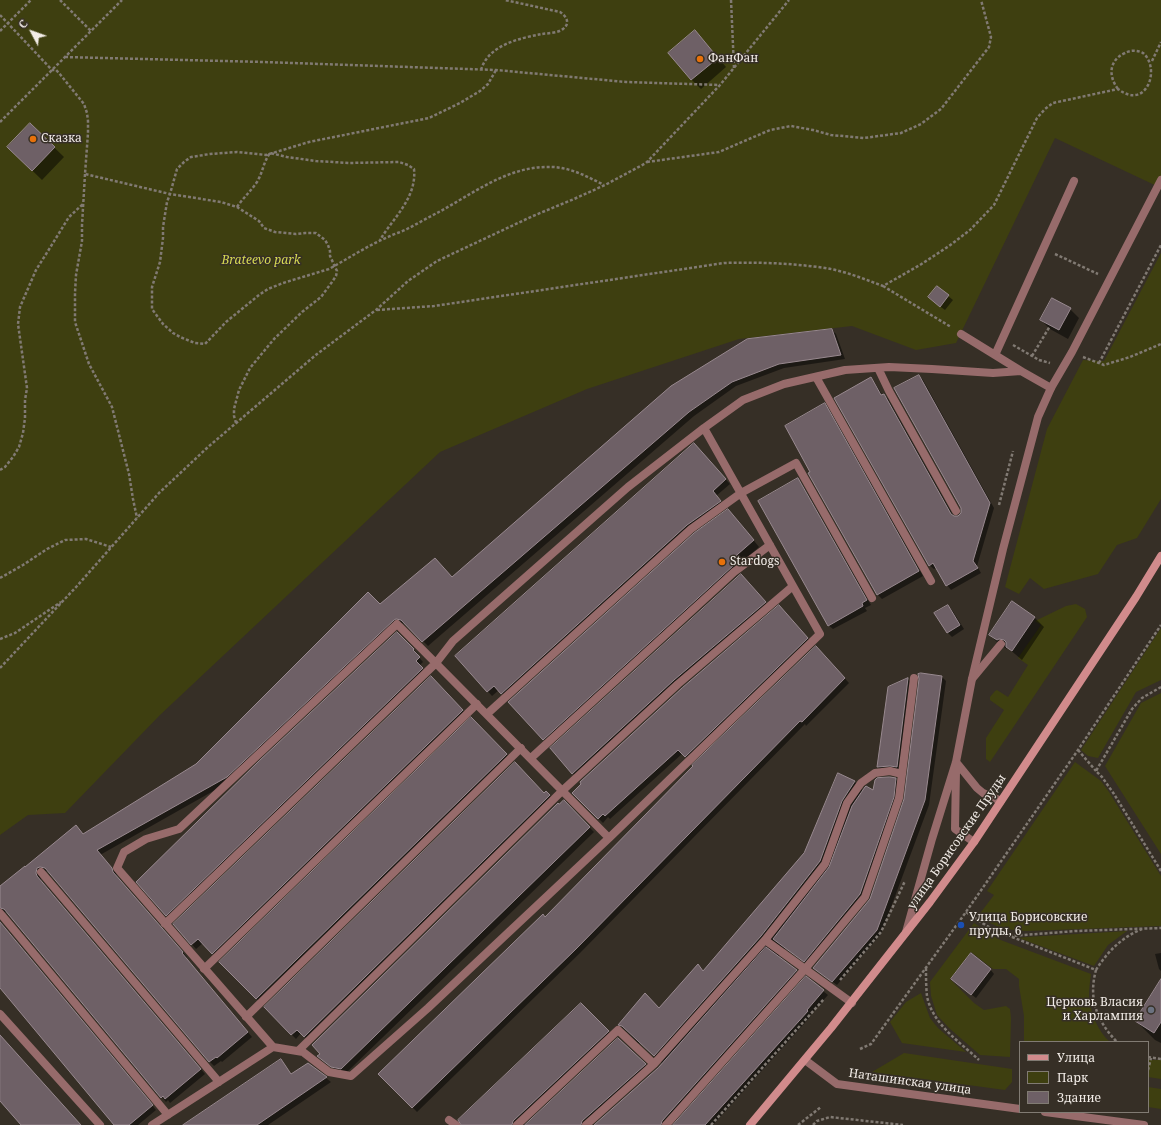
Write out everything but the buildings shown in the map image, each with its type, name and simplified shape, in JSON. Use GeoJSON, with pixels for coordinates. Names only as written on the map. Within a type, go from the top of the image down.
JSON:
{"type":"FeatureCollection","features":[{"type":"Feature","properties":{"kind":"main road","name":"улица Борисовские Пруды"},"geometry":{"type":"LineString","coordinates":[[750,1125],[852,1003],[906,934],[974,842],[1161,556]]}},
{"type":"Feature","properties":{"kind":"street"},"geometry":{"type":"LineString","coordinates":[[906,934],[932,839],[956,762],[972,679],[1003,549],[1038,417],[1051,388],[1072,352],[1161,180]]}},
{"type":"Feature","properties":{"kind":"street"},"geometry":{"type":"LineString","coordinates":[[995,355],[1074,181]]}},
{"type":"Feature","properties":{"kind":"street"},"geometry":{"type":"LineString","coordinates":[[961,334],[1021,372],[1051,388]]}},
{"type":"Feature","properties":{"kind":"street"},"geometry":{"type":"LineString","coordinates":[[165,924],[436,663],[453,641],[628,486],[743,400],[784,384],[845,370],[889,367],[992,374],[1021,372]]}},
{"type":"Feature","properties":{"kind":"street"},"geometry":{"type":"LineString","coordinates":[[878,368],[889,391],[956,511]]}},
{"type":"Feature","properties":{"kind":"street"},"geometry":{"type":"LineString","coordinates":[[816,377],[931,581]]}},
{"type":"Feature","properties":{"kind":"street"},"geometry":{"type":"LineString","coordinates":[[152,1125],[273,1048],[303,1052],[329,1072],[351,1076],[428,1008],[609,838],[820,634],[704,428]]}},
{"type":"Feature","properties":{"kind":"street"},"geometry":{"type":"LineString","coordinates":[[487,714],[691,529],[741,493],[796,463],[872,598]]}},
{"type":"Feature","properties":{"kind":"street"},"geometry":{"type":"LineString","coordinates":[[531,758],[734,572],[770,546]]}},
{"type":"Feature","properties":{"kind":"street"},"geometry":{"type":"LineString","coordinates":[[298,1051],[562,791],[678,684],[793,586]]}},
{"type":"Feature","properties":{"kind":"street"},"geometry":{"type":"LineString","coordinates":[[273,1048],[117,868],[124,852],[146,839],[179,829],[398,624],[609,838]]}},
{"type":"Feature","properties":{"kind":"street"},"geometry":{"type":"LineString","coordinates":[[972,679],[1001,644]]}},
{"type":"Feature","properties":{"kind":"street"},"geometry":{"type":"LineString","coordinates":[[666,1125],[805,969],[865,897],[899,798],[914,678]]}},
{"type":"Feature","properties":{"kind":"street"},"geometry":{"type":"LineString","coordinates":[[204,969],[477,704]]}},
{"type":"Feature","properties":{"kind":"street"},"geometry":{"type":"LineString","coordinates":[[246,1017],[521,748]]}},
{"type":"Feature","properties":{"kind":"street"},"geometry":{"type":"LineString","coordinates":[[956,762],[977,788],[983,793],[1001,801]]}},
{"type":"Feature","properties":{"kind":"street"},"geometry":{"type":"LineString","coordinates":[[956,762],[956,828],[974,842]]}},
{"type":"Feature","properties":{"kind":"street"},"geometry":{"type":"LineString","coordinates":[[586,1125],[654,1064],[765,940],[825,864],[846,803],[861,783],[876,773],[890,771],[902,774]]}},
{"type":"Feature","properties":{"kind":"street"},"geometry":{"type":"LineString","coordinates":[[41,872],[219,1082]]}},
{"type":"Feature","properties":{"kind":"street"},"geometry":{"type":"LineString","coordinates":[[0,914],[168,1115]]}},
{"type":"Feature","properties":{"kind":"street"},"geometry":{"type":"LineString","coordinates":[[765,940],[852,1003]]}},
{"type":"Feature","properties":{"kind":"street"},"geometry":{"type":"LineString","coordinates":[[0,1014],[100,1125]]}},
{"type":"Feature","properties":{"kind":"street"},"geometry":{"type":"LineString","coordinates":[[517,1125],[618,1030],[654,1064]]}},
{"type":"Feature","properties":{"kind":"street","name":"Наташинская улица"},"geometry":{"type":"LineString","coordinates":[[805,1060],[837,1084],[1019,1109]]}},
{"type":"Feature","properties":{"kind":"street"},"geometry":{"type":"LineString","coordinates":[[1053,1113],[1144,1125]]}},
{"type":"Feature","properties":{"kind":"path"},"geometry":{"type":"LineString","coordinates":[[0,31],[31,0]]}},
{"type":"Feature","properties":{"kind":"path"},"geometry":{"type":"LineString","coordinates":[[60,0],[91,32]]}},
{"type":"Feature","properties":{"kind":"path"},"geometry":{"type":"LineString","coordinates":[[0,122],[122,0]]}},
{"type":"Feature","properties":{"kind":"path"},"geometry":{"type":"LineString","coordinates":[[482,70],[487,59],[506,43],[559,31],[564,28],[567,23],[565,15],[560,12],[505,0]]}},
{"type":"Feature","properties":{"kind":"path"},"geometry":{"type":"LineString","coordinates":[[731,0],[734,69]]}},
{"type":"Feature","properties":{"kind":"path"},"geometry":{"type":"LineString","coordinates":[[0,668],[65,599],[159,493],[208,447],[316,354],[376,310],[408,281],[437,261],[605,185],[646,162],[720,85],[789,0]]}},
{"type":"Feature","properties":{"kind":"path"},"geometry":{"type":"LineString","coordinates":[[646,162],[718,152],[770,130],[791,126],[831,135],[864,138],[901,133],[921,124],[941,109],[989,47],[991,37],[981,0]]}},
{"type":"Feature","properties":{"kind":"path"},"geometry":{"type":"LineString","coordinates":[[0,15],[52,70],[56,70],[59,73],[77,94],[84,104],[87,113],[88,133],[82,242],[76,275],[75,322],[89,364],[112,407],[129,474],[137,518]]}},
{"type":"Feature","properties":{"kind":"path"},"geometry":{"type":"LineString","coordinates":[[1152,61],[1161,42]]}},
{"type":"Feature","properties":{"kind":"path"},"geometry":{"type":"LineString","coordinates":[[1154,82],[1150,88],[1144,92],[1138,95],[1130,95],[1123,93],[1118,89],[1113,83],[1111,75],[1115,61],[1126,52],[1141,52],[1152,61],[1155,68]]}},
{"type":"Feature","properties":{"kind":"path"},"geometry":{"type":"LineString","coordinates":[[65,57],[496,70],[626,82],[720,85]]}},
{"type":"Feature","properties":{"kind":"path"},"geometry":{"type":"LineString","coordinates":[[496,70],[488,84],[480,91],[460,103],[429,118],[310,142],[266,154],[237,152],[191,157],[177,169],[167,202],[160,262],[152,287],[152,309],[167,329],[180,337],[195,343],[204,344],[226,322],[258,295],[268,289],[335,266],[379,241],[447,208],[486,185],[507,175],[532,168],[565,168],[605,185]]}},
{"type":"Feature","properties":{"kind":"path"},"geometry":{"type":"LineString","coordinates":[[883,286],[920,265],[949,246],[970,230],[994,205],[1037,118],[1045,109],[1053,103],[1118,89]]}},
{"type":"Feature","properties":{"kind":"path"},"geometry":{"type":"LineString","coordinates":[[237,207],[257,182],[261,174],[262,166],[270,153]]}},
{"type":"Feature","properties":{"kind":"path"},"geometry":{"type":"LineString","coordinates":[[270,153],[287,158],[316,161],[349,163],[399,162],[408,165],[414,170],[415,177],[410,196],[397,217],[379,241]]}},
{"type":"Feature","properties":{"kind":"path"},"geometry":{"type":"LineString","coordinates":[[85,174],[170,194],[221,202],[237,207],[259,221],[264,228],[275,232],[296,234],[316,233],[325,240],[337,271],[336,276],[321,297],[302,312],[274,339],[250,368],[239,390],[234,409],[236,423]]}},
{"type":"Feature","properties":{"kind":"path"},"geometry":{"type":"LineString","coordinates":[[0,470],[5,467],[19,447],[25,418],[27,388],[18,324],[20,307],[36,270],[69,217],[83,204]]}},
{"type":"Feature","properties":{"kind":"path"},"geometry":{"type":"LineString","coordinates":[[1099,363],[1161,245]]}},
{"type":"Feature","properties":{"kind":"path"},"geometry":{"type":"LineString","coordinates":[[1055,253],[1098,274],[1097,276]]}},
{"type":"Feature","properties":{"kind":"path"},"geometry":{"type":"LineString","coordinates":[[376,310],[434,306],[724,263],[761,262],[826,268],[853,275],[883,286],[961,334]]}},
{"type":"Feature","properties":{"kind":"path"},"geometry":{"type":"LineString","coordinates":[[1032,356],[1050,326]]}},
{"type":"Feature","properties":{"kind":"path"},"geometry":{"type":"LineString","coordinates":[[1002,339],[1039,360],[1052,364]]}},
{"type":"Feature","properties":{"kind":"path"},"geometry":{"type":"LineString","coordinates":[[1072,352],[1104,365],[1124,359],[1161,344]]}},
{"type":"Feature","properties":{"kind":"path"},"geometry":{"type":"LineString","coordinates":[[0,578],[23,565],[46,549],[65,540],[86,539],[111,547]]}},
{"type":"Feature","properties":{"kind":"path"},"geometry":{"type":"LineString","coordinates":[[0,639],[15,633],[65,599]]}},
{"type":"Feature","properties":{"kind":"path"},"geometry":{"type":"LineString","coordinates":[[860,1049],[871,1044],[966,912],[1078,750],[1161,625]]}},
{"type":"Feature","properties":{"kind":"path"},"geometry":{"type":"LineString","coordinates":[[1096,771],[1132,709],[1142,698],[1161,687]]}},
{"type":"Feature","properties":{"kind":"path"},"geometry":{"type":"LineString","coordinates":[[1078,750],[1102,777],[1111,790],[1161,871]]}},
{"type":"Feature","properties":{"kind":"path"},"geometry":{"type":"LineString","coordinates":[[966,912],[992,930],[1096,970]]}},
{"type":"Feature","properties":{"kind":"path"},"geometry":{"type":"LineString","coordinates":[[1116,1041],[1101,1021],[1094,1004],[1093,982],[1096,970],[1106,955],[1119,942],[1136,931],[1144,928]]}},
{"type":"Feature","properties":{"kind":"path"},"geometry":{"type":"LineString","coordinates":[[1010,936],[1161,928]]}},
{"type":"Feature","properties":{"kind":"path"},"geometry":{"type":"LineString","coordinates":[[926,968],[927,997],[934,1016],[979,1060]]}},
{"type":"Feature","properties":{"kind":"path"},"geometry":{"type":"LineString","coordinates":[[1150,1058],[1161,1059]]}},
{"type":"Feature","properties":{"kind":"path"},"geometry":{"type":"LineString","coordinates":[[798,1125],[821,1107]]}},
{"type":"Feature","properties":{"kind":"path"},"geometry":{"type":"LineString","coordinates":[[813,1125],[817,1121],[830,1117],[903,1125]]}},
{"type":"Feature","properties":{"kind":"green space","name":"Brateevo park"},"geometry":{"type":"Polygon","coordinates":[[[0,0],[1161,0],[1161,188],[1055,138],[956,343],[916,350],[852,326],[739,339],[587,389],[440,452],[160,715],[65,813],[28,815],[0,835],[0,0]]]}},
{"type":"Feature","properties":{"kind":"green space"},"geometry":{"type":"Polygon","coordinates":[[[1161,253],[1161,499],[1137,538],[1117,545],[1098,574],[1044,589],[1030,578],[1019,594],[1005,587],[1047,429],[1083,360],[1104,361],[1161,253]]]}},
{"type":"Feature","properties":{"kind":"green space"},"geometry":{"type":"Polygon","coordinates":[[[1076,604],[1085,609],[1087,617],[990,762],[986,759],[986,738],[1004,710],[990,700],[990,697],[997,690],[1008,697],[1028,665],[1018,658],[1041,625],[1035,621],[1066,606],[1076,604]]]}},
{"type":"Feature","properties":{"kind":"green space"},"geometry":{"type":"Polygon","coordinates":[[[1161,628],[1161,680],[1136,692],[1098,758],[1088,756],[1081,750],[1161,628]]]}},
{"type":"Feature","properties":{"kind":"green space"},"geometry":{"type":"Polygon","coordinates":[[[1161,693],[1161,854],[1105,766],[1141,703],[1161,693]]]}},
{"type":"Feature","properties":{"kind":"green space"},"geometry":{"type":"Polygon","coordinates":[[[1075,762],[1101,781],[1161,876],[1161,926],[1027,931],[1001,928],[978,916],[994,895],[987,891],[1075,762]]]}},
{"type":"Feature","properties":{"kind":"green space"},"geometry":{"type":"Polygon","coordinates":[[[974,923],[998,939],[1091,974],[1089,996],[1091,1009],[1098,1027],[1109,1041],[1024,1041],[1024,1016],[1019,979],[1006,969],[993,969],[971,952],[950,979],[974,1003],[984,1010],[1006,1006],[1010,1009],[1011,1018],[1010,1057],[980,1055],[949,1028],[937,1015],[931,996],[930,982],[974,923]]]}},
{"type":"Feature","properties":{"kind":"green space"},"geometry":{"type":"Polygon","coordinates":[[[1127,931],[1108,945],[1094,966],[1019,938],[1026,937],[1127,931]]]}},
{"type":"Feature","properties":{"kind":"green space"},"geometry":{"type":"Polygon","coordinates":[[[921,993],[930,1018],[938,1028],[966,1052],[902,1043],[890,1022],[906,1002],[921,993]]]}},
{"type":"Feature","properties":{"kind":"green space"},"geometry":{"type":"Polygon","coordinates":[[[904,1053],[1012,1069],[1012,1082],[1005,1090],[872,1072],[904,1053]]]}},
{"type":"Feature","properties":{"kind":"green space"},"geometry":{"type":"Polygon","coordinates":[[[1149,1060],[1161,1060],[1161,1079],[1149,1077],[1149,1060]]]}},
{"type":"Feature","properties":{"kind":"green space"},"geometry":{"type":"Polygon","coordinates":[[[1149,1087],[1161,1089],[1161,1109],[1149,1107],[1149,1087]]]}},
{"type":"Feature","properties":{"kind":"place","name":"ФанФан"},"geometry":{"type":"Point","coordinates":[700,59]}},
{"type":"Feature","properties":{"kind":"place","name":"Сказка"},"geometry":{"type":"Point","coordinates":[33,139]}},
{"type":"Feature","properties":{"kind":"place","name":"Stardogs"},"geometry":{"type":"Point","coordinates":[722,562]}},
{"type":"Feature","properties":{"kind":"place","name":"Улица Борисовские пруды, 6"},"geometry":{"type":"Point","coordinates":[961,925]}},
{"type":"Feature","properties":{"kind":"place","name":"Церковь Власия и Харлампия"},"geometry":{"type":"Point","coordinates":[1151,1010]}}]}
